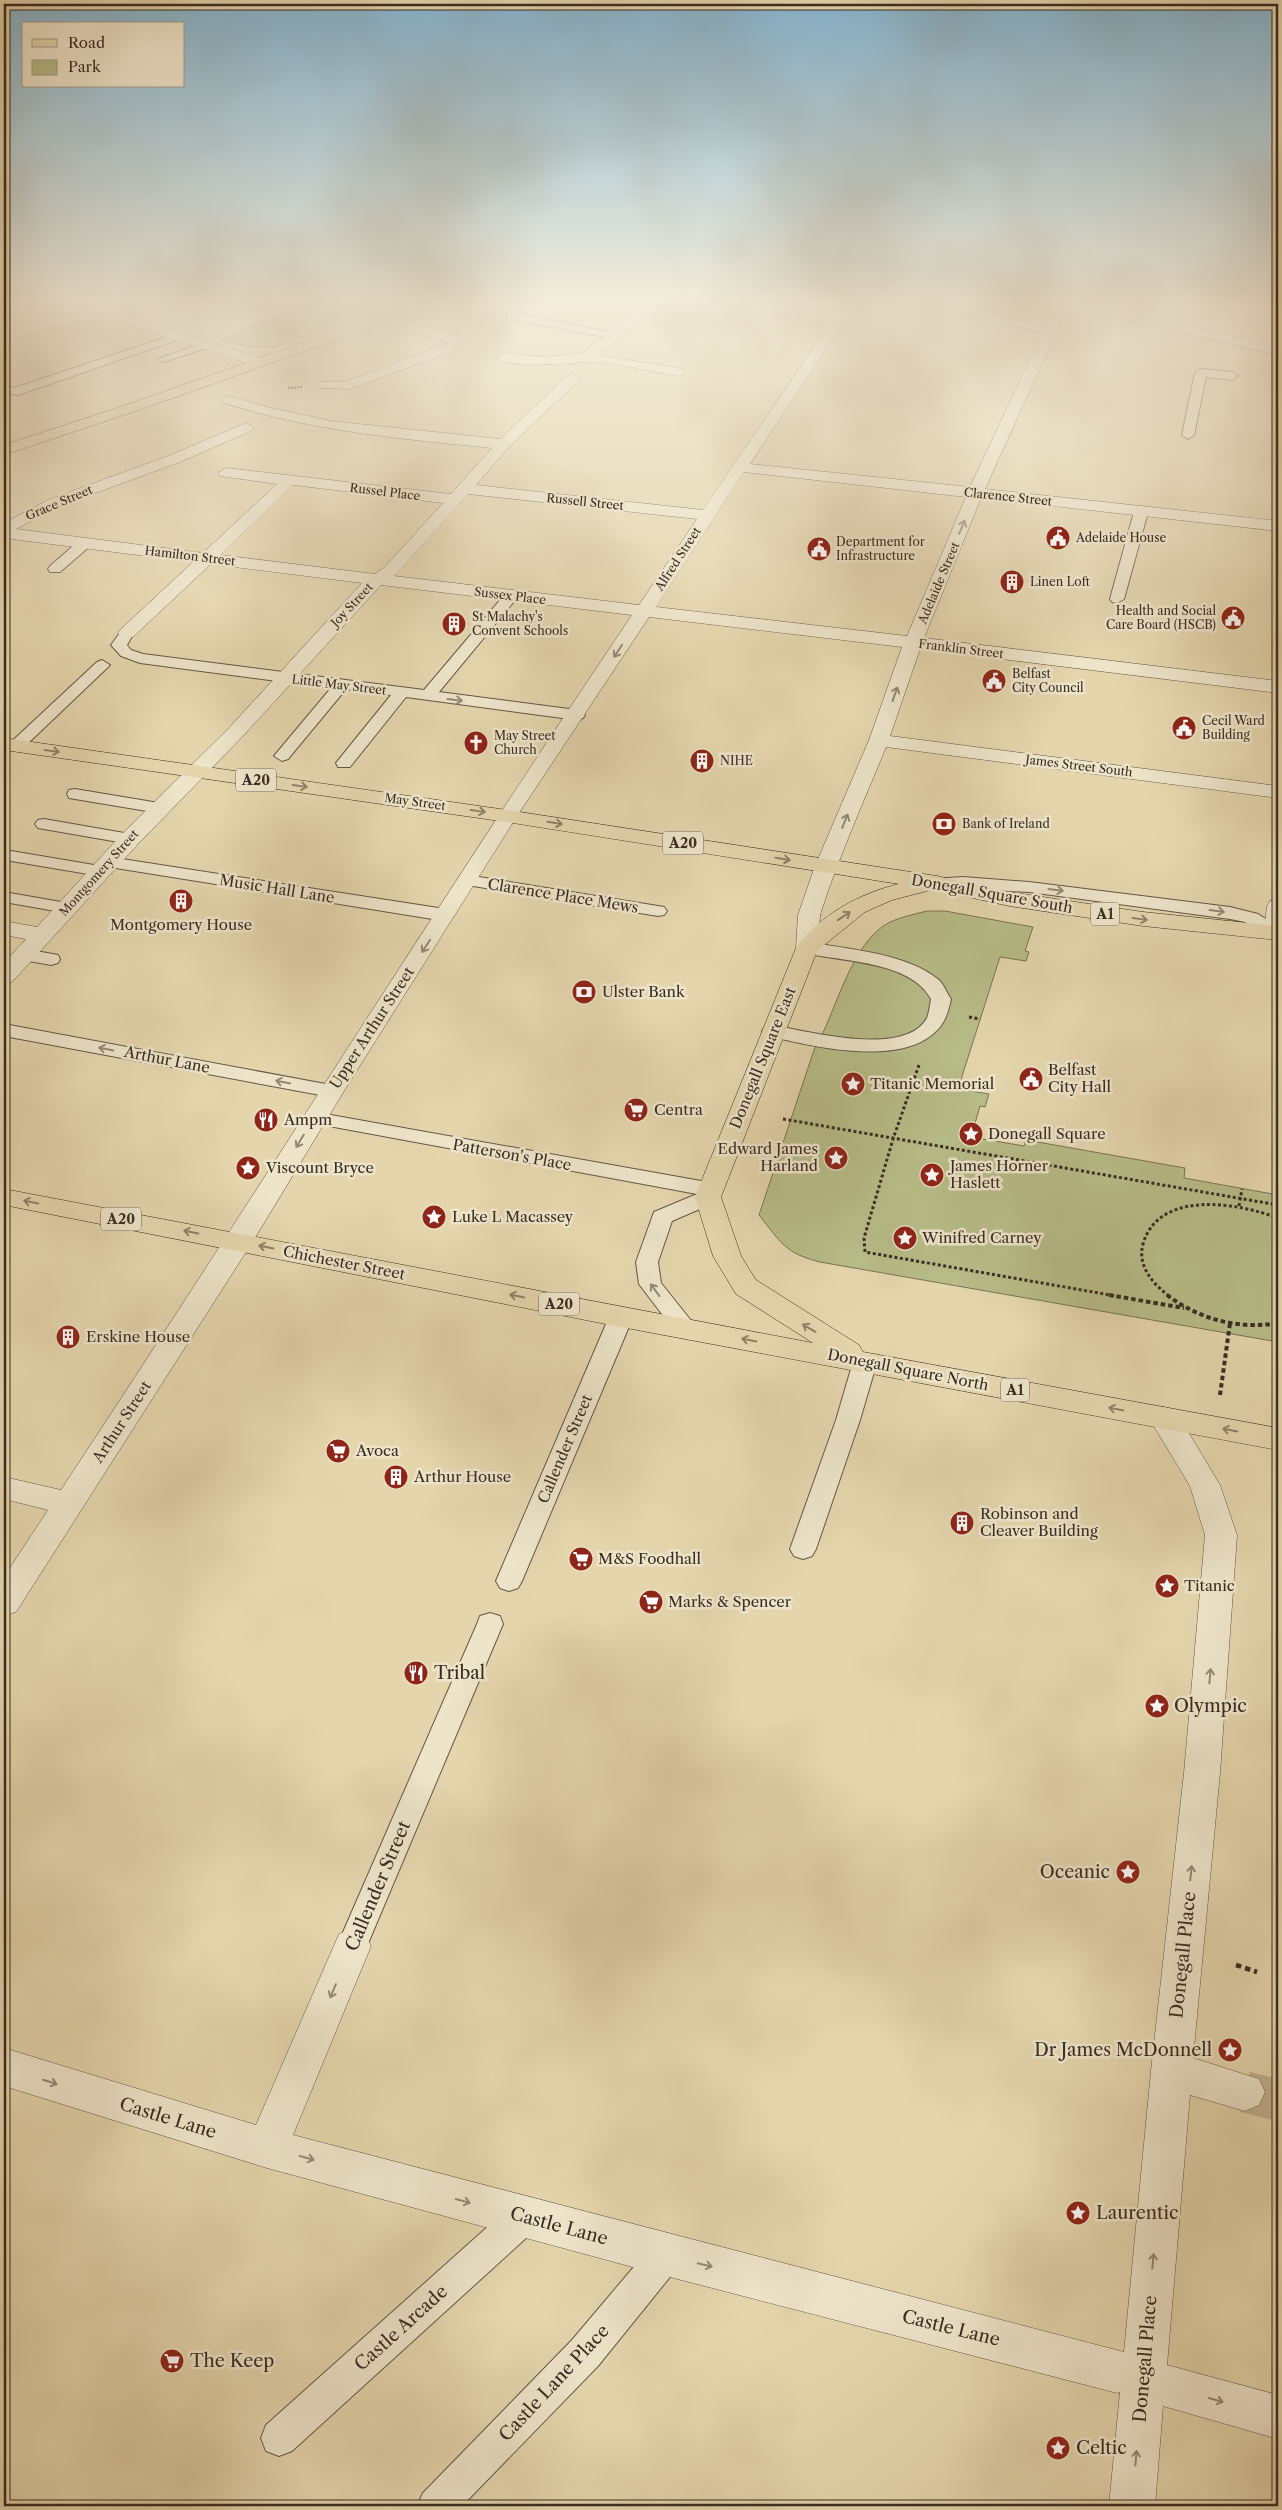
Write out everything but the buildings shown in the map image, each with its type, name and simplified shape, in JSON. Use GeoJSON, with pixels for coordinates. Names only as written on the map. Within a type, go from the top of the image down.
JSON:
{"type":"FeatureCollection","features":[{"type":"Feature","properties":{"kind":"main road"},"geometry":{"type":"LineString","coordinates":[[4,450],[88,421]]}},
{"type":"Feature","properties":{"kind":"main road","name":"May Street"},"geometry":{"type":"LineString","coordinates":[[10,745],[507,816],[826,866]]}},
{"type":"Feature","properties":{"kind":"main road","name":"Donegall Square South"},"geometry":{"type":"LineString","coordinates":[[826,866],[937,882],[1009,899],[1134,918],[1277,933]]}},
{"type":"Feature","properties":{"kind":"main road","name":"Donegall Square East"},"geometry":{"type":"LineString","coordinates":[[709,1193],[772,1031],[807,948],[838,920],[870,898],[899,889],[937,882]]}},
{"type":"Feature","properties":{"kind":"main road","name":"A1"},"geometry":{"type":"LineString","coordinates":[[709,1193],[727,1256],[746,1287],[865,1362]]}},
{"type":"Feature","properties":{"kind":"main road","name":"Chichester Street"},"geometry":{"type":"LineString","coordinates":[[4,1197],[685,1328]]}},
{"type":"Feature","properties":{"kind":"main road","name":"Donegall Square North"},"geometry":{"type":"LineString","coordinates":[[685,1328],[1278,1439]]}},
{"type":"Feature","properties":{"kind":"street","name":"Grace Street"},"geometry":{"type":"LineString","coordinates":[[4,531],[54,503],[174,459],[265,421]]}},
{"type":"Feature","properties":{"kind":"street"},"geometry":{"type":"LineString","coordinates":[[300,421],[504,444]]}},
{"type":"Feature","properties":{"kind":"street","name":"Joy Street"},"geometry":{"type":"LineString","coordinates":[[195,771],[206,764],[376,579],[390,571],[504,444],[528,421]]}},
{"type":"Feature","properties":{"kind":"street","name":"Alfred Street"},"geometry":{"type":"LineString","coordinates":[[507,816],[576,715],[769,421]]}},
{"type":"Feature","properties":{"kind":"street","name":"Adelaide Street"},"geometry":{"type":"LineString","coordinates":[[826,866],[879,740],[913,644],[975,494],[1009,421]]}},
{"type":"Feature","properties":{"kind":"street"},"geometry":{"type":"LineString","coordinates":[[178,441],[200,448]]}},
{"type":"Feature","properties":{"kind":"street"},"geometry":{"type":"LineString","coordinates":[[174,459],[200,467]]}},
{"type":"Feature","properties":{"kind":"street","name":"Clarence Street"},"geometry":{"type":"LineString","coordinates":[[738,466],[975,494],[1278,526]]}},
{"type":"Feature","properties":{"kind":"street","name":"Russel Place"},"geometry":{"type":"LineString","coordinates":[[226,473],[289,481],[459,494]]}},
{"type":"Feature","properties":{"kind":"street"},"geometry":{"type":"LineString","coordinates":[[126,633],[289,481]]}},
{"type":"Feature","properties":{"kind":"street","name":"Russell Street"},"geometry":{"type":"LineString","coordinates":[[459,494],[707,515]]}},
{"type":"Feature","properties":{"kind":"street","name":"Hamilton Street"},"geometry":{"type":"LineString","coordinates":[[4,531],[85,543],[376,579]]}},
{"type":"Feature","properties":{"kind":"street","name":"Sussex Place"},"geometry":{"type":"LineString","coordinates":[[376,579],[590,606],[645,610]]}},
{"type":"Feature","properties":{"kind":"street","name":"Franklin Street"},"geometry":{"type":"LineString","coordinates":[[645,610],[1278,687]]}},
{"type":"Feature","properties":{"kind":"street","name":"James Street South"},"geometry":{"type":"LineString","coordinates":[[879,740],[1278,792]]}},
{"type":"Feature","properties":{"kind":"street","name":"Montgomery Street"},"geometry":{"type":"LineString","coordinates":[[4,977],[104,866],[195,771]]}},
{"type":"Feature","properties":{"kind":"street","name":"Upper Arthur Street"},"geometry":{"type":"LineString","coordinates":[[239,1241],[331,1091],[446,916],[507,816]]}},
{"type":"Feature","properties":{"kind":"street","name":"Donegall Square East"},"geometry":{"type":"LineString","coordinates":[[807,948],[809,915],[826,866]]}},
{"type":"Feature","properties":{"kind":"street"},"geometry":{"type":"LineString","coordinates":[[1277,933],[1278,906]]}},
{"type":"Feature","properties":{"kind":"street"},"geometry":{"type":"LineString","coordinates":[[4,928],[43,935]]}},
{"type":"Feature","properties":{"kind":"street","name":"Arthur Street"},"geometry":{"type":"LineString","coordinates":[[4,1602],[239,1241]]}},
{"type":"Feature","properties":{"kind":"street","name":"Donegall Place"},"geometry":{"type":"LineString","coordinates":[[1132,2506],[1171,2071],[1202,1773],[1221,1535],[1205,1485],[1164,1418]]}},
{"type":"Feature","properties":{"kind":"street"},"geometry":{"type":"LineString","coordinates":[[4,1488],[70,1503]]}},
{"type":"Feature","properties":{"kind":"street","name":"Callender Street"},"geometry":{"type":"LineString","coordinates":[[266,2148],[352,1946]]}},
{"type":"Feature","properties":{"kind":"street","name":"Castle Lane"},"geometry":{"type":"LineString","coordinates":[[4,2067],[266,2148],[666,2255],[1117,2371]]}},
{"type":"Feature","properties":{"kind":"street"},"geometry":{"type":"LineString","coordinates":[[1171,2071],[1245,2092]]}},
{"type":"Feature","properties":{"kind":"street"},"geometry":{"type":"LineString","coordinates":[[1169,2386],[1278,2417]]}},
{"type":"Feature","properties":{"kind":"lane"},"geometry":{"type":"LineString","coordinates":[[1188,435],[1191,421]]}},
{"type":"Feature","properties":{"kind":"lane"},"geometry":{"type":"LineString","coordinates":[[1117,599],[1141,512]]}},
{"type":"Feature","properties":{"kind":"lane"},"geometry":{"type":"LineString","coordinates":[[55,569],[85,543]]}},
{"type":"Feature","properties":{"kind":"lane"},"geometry":{"type":"LineString","coordinates":[[428,696],[511,596]]}},
{"type":"Feature","properties":{"kind":"lane","name":"Little May Street"},"geometry":{"type":"LineString","coordinates":[[126,633],[119,645],[126,653],[140,658],[576,715]]}},
{"type":"Feature","properties":{"kind":"lane"},"geometry":{"type":"LineString","coordinates":[[10,745],[102,665]]}},
{"type":"Feature","properties":{"kind":"lane"},"geometry":{"type":"LineString","coordinates":[[282,756],[341,685]]}},
{"type":"Feature","properties":{"kind":"lane"},"geometry":{"type":"LineString","coordinates":[[344,763],[401,692]]}},
{"type":"Feature","properties":{"kind":"lane"},"geometry":{"type":"LineString","coordinates":[[75,794],[159,808]]}},
{"type":"Feature","properties":{"kind":"lane"},"geometry":{"type":"LineString","coordinates":[[44,824],[130,839]]}},
{"type":"Feature","properties":{"kind":"lane","name":"Music Hall Lane"},"geometry":{"type":"LineString","coordinates":[[11,856],[104,866],[446,916]]}},
{"type":"Feature","properties":{"kind":"lane","name":"Clarence Place Mews"},"geometry":{"type":"LineString","coordinates":[[467,880],[658,911]]}},
{"type":"Feature","properties":{"kind":"lane"},"geometry":{"type":"LineString","coordinates":[[4,897],[67,908]]}},
{"type":"Feature","properties":{"kind":"lane"},"geometry":{"type":"LineString","coordinates":[[772,1031],[862,1046],[885,1044],[905,1041],[922,1033],[934,1024],[940,1012],[941,1000],[936,989],[928,980],[912,971],[894,964],[807,948]]}},
{"type":"Feature","properties":{"kind":"lane"},"geometry":{"type":"LineString","coordinates":[[24,955],[50,959]]}},
{"type":"Feature","properties":{"kind":"lane","name":"Arthur Lane"},"geometry":{"type":"LineString","coordinates":[[4,1030],[331,1091]]}},
{"type":"Feature","properties":{"kind":"lane","name":"Patterson's Place"},"geometry":{"type":"LineString","coordinates":[[314,1118],[709,1193]]}},
{"type":"Feature","properties":{"kind":"lane"},"geometry":{"type":"LineString","coordinates":[[685,1328],[650,1284],[647,1262],[662,1217],[709,1193]]}},
{"type":"Feature","properties":{"kind":"lane","name":"Callender Street"},"geometry":{"type":"LineString","coordinates":[[509,1581],[621,1317]]}},
{"type":"Feature","properties":{"kind":"lane"},"geometry":{"type":"LineString","coordinates":[[803,1549],[848,1420],[865,1362]]}},
{"type":"Feature","properties":{"kind":"lane","name":"Callender Street"},"geometry":{"type":"LineString","coordinates":[[352,1946],[490,1624]]}},
{"type":"Feature","properties":{"kind":"lane","name":"Castle Arcade"},"geometry":{"type":"LineString","coordinates":[[278,2438],[524,2217]]}},
{"type":"Feature","properties":{"kind":"lane","name":"Castle Lane Place"},"geometry":{"type":"LineString","coordinates":[[436,2506],[585,2353],[666,2255]]}},
{"type":"Feature","properties":{"kind":"path"},"geometry":{"type":"LineString","coordinates":[[915,1075],[893,1139],[864,1238],[865,1252],[1184,1308],[1206,1317],[1230,1323],[1277,1324]]}},
{"type":"Feature","properties":{"kind":"path"},"geometry":{"type":"LineString","coordinates":[[782,1119],[1278,1205]]}},
{"type":"Feature","properties":{"kind":"path"},"geometry":{"type":"LineString","coordinates":[[1239,1206],[1242,1189]]}},
{"type":"Feature","properties":{"kind":"path"},"geometry":{"type":"LineString","coordinates":[[1184,1308],[1161,1292],[1146,1273],[1140,1253],[1145,1235],[1158,1220],[1178,1209],[1205,1204],[1239,1206],[1265,1212],[1278,1218]]}},
{"type":"Feature","properties":{"kind":"path"},"geometry":{"type":"LineString","coordinates":[[1217,1428],[1230,1323]]}},
{"type":"Feature","properties":{"kind":"path"},"geometry":{"type":"LineString","coordinates":[[1236,1965],[1257,1972]]}},
{"type":"Feature","properties":{"kind":"green space"},"geometry":{"type":"Polygon","coordinates":[[[927,911],[945,911],[1033,927],[1025,951],[1029,952],[1026,961],[1000,957],[958,1089],[989,1094],[985,1107],[980,1106],[971,1137],[1024,1146],[1026,1140],[1185,1168],[1184,1178],[1278,1195],[1278,1342],[820,1262],[798,1255],[784,1245],[759,1215],[814,1050],[854,962],[864,945],[876,932],[890,922],[927,911]]]}},
{"type":"Feature","properties":{"kind":"tunnel"},"geometry":{"type":"LineString","coordinates":[[1245,2092],[1278,2100]]}},
{"type":"Feature","properties":{"kind":"place","name":"Adelaide House"},"geometry":{"type":"Point","coordinates":[1058,538]}},
{"type":"Feature","properties":{"kind":"place","name":"Department for Infrastructure"},"geometry":{"type":"Point","coordinates":[819,549]}},
{"type":"Feature","properties":{"kind":"place","name":"Linen Loft"},"geometry":{"type":"Point","coordinates":[1012,582]}},
{"type":"Feature","properties":{"kind":"place","name":"Health and Social Care Board (HSCB)"},"geometry":{"type":"Point","coordinates":[1233,618]}},
{"type":"Feature","properties":{"kind":"place","name":"St Malachy's Convent Schools"},"geometry":{"type":"Point","coordinates":[454,624]}},
{"type":"Feature","properties":{"kind":"place","name":"Belfast City Council"},"geometry":{"type":"Point","coordinates":[994,681]}},
{"type":"Feature","properties":{"kind":"place","name":"Cecil Ward Building"},"geometry":{"type":"Point","coordinates":[1184,728]}},
{"type":"Feature","properties":{"kind":"place","name":"May Street Church"},"geometry":{"type":"Point","coordinates":[476,743]}},
{"type":"Feature","properties":{"kind":"place","name":"NIHE"},"geometry":{"type":"Point","coordinates":[702,761]}},
{"type":"Feature","properties":{"kind":"place","name":"Bank of Ireland"},"geometry":{"type":"Point","coordinates":[944,824]}},
{"type":"Feature","properties":{"kind":"place","name":"Montgomery House"},"geometry":{"type":"Point","coordinates":[181,901]}},
{"type":"Feature","properties":{"kind":"place","name":"Ulster Bank"},"geometry":{"type":"Point","coordinates":[584,992]}},
{"type":"Feature","properties":{"kind":"place","name":"Belfast City Hall"},"geometry":{"type":"Point","coordinates":[1031,1079]}},
{"type":"Feature","properties":{"kind":"place","name":"Titanic Memorial"},"geometry":{"type":"Point","coordinates":[853,1084]}},
{"type":"Feature","properties":{"kind":"place","name":"Centra"},"geometry":{"type":"Point","coordinates":[636,1110]}},
{"type":"Feature","properties":{"kind":"place","name":"Ampm"},"geometry":{"type":"Point","coordinates":[266,1120]}},
{"type":"Feature","properties":{"kind":"place","name":"Donegall Square"},"geometry":{"type":"Point","coordinates":[971,1134]}},
{"type":"Feature","properties":{"kind":"place","name":"Edward James Harland"},"geometry":{"type":"Point","coordinates":[836,1158]}},
{"type":"Feature","properties":{"kind":"place","name":"Viscount Bryce"},"geometry":{"type":"Point","coordinates":[248,1168]}},
{"type":"Feature","properties":{"kind":"place","name":"James Horner Haslett"},"geometry":{"type":"Point","coordinates":[932,1175]}},
{"type":"Feature","properties":{"kind":"place","name":"Luke L Macassey"},"geometry":{"type":"Point","coordinates":[434,1217]}},
{"type":"Feature","properties":{"kind":"place","name":"Winifred Carney"},"geometry":{"type":"Point","coordinates":[905,1238]}},
{"type":"Feature","properties":{"kind":"place","name":"Erskine House"},"geometry":{"type":"Point","coordinates":[68,1337]}},
{"type":"Feature","properties":{"kind":"place","name":"Avoca"},"geometry":{"type":"Point","coordinates":[338,1451]}},
{"type":"Feature","properties":{"kind":"place","name":"Arthur House"},"geometry":{"type":"Point","coordinates":[396,1477]}},
{"type":"Feature","properties":{"kind":"place","name":"Robinson and Cleaver Building"},"geometry":{"type":"Point","coordinates":[962,1523]}},
{"type":"Feature","properties":{"kind":"place","name":"M&S Foodhall"},"geometry":{"type":"Point","coordinates":[581,1559]}},
{"type":"Feature","properties":{"kind":"place","name":"Titanic"},"geometry":{"type":"Point","coordinates":[1167,1586]}},
{"type":"Feature","properties":{"kind":"place","name":"Marks & Spencer"},"geometry":{"type":"Point","coordinates":[651,1602]}},
{"type":"Feature","properties":{"kind":"place","name":"Tribal"},"geometry":{"type":"Point","coordinates":[416,1673]}},
{"type":"Feature","properties":{"kind":"place","name":"Olympic"},"geometry":{"type":"Point","coordinates":[1157,1706]}},
{"type":"Feature","properties":{"kind":"place","name":"Oceanic"},"geometry":{"type":"Point","coordinates":[1128,1872]}},
{"type":"Feature","properties":{"kind":"place","name":"Dr James McDonnell"},"geometry":{"type":"Point","coordinates":[1230,2050]}},
{"type":"Feature","properties":{"kind":"place","name":"Laurentic"},"geometry":{"type":"Point","coordinates":[1078,2213]}},
{"type":"Feature","properties":{"kind":"place","name":"The Keep"},"geometry":{"type":"Point","coordinates":[172,2361]}},
{"type":"Feature","properties":{"kind":"place","name":"Celtic"},"geometry":{"type":"Point","coordinates":[1058,2448]}}]}
